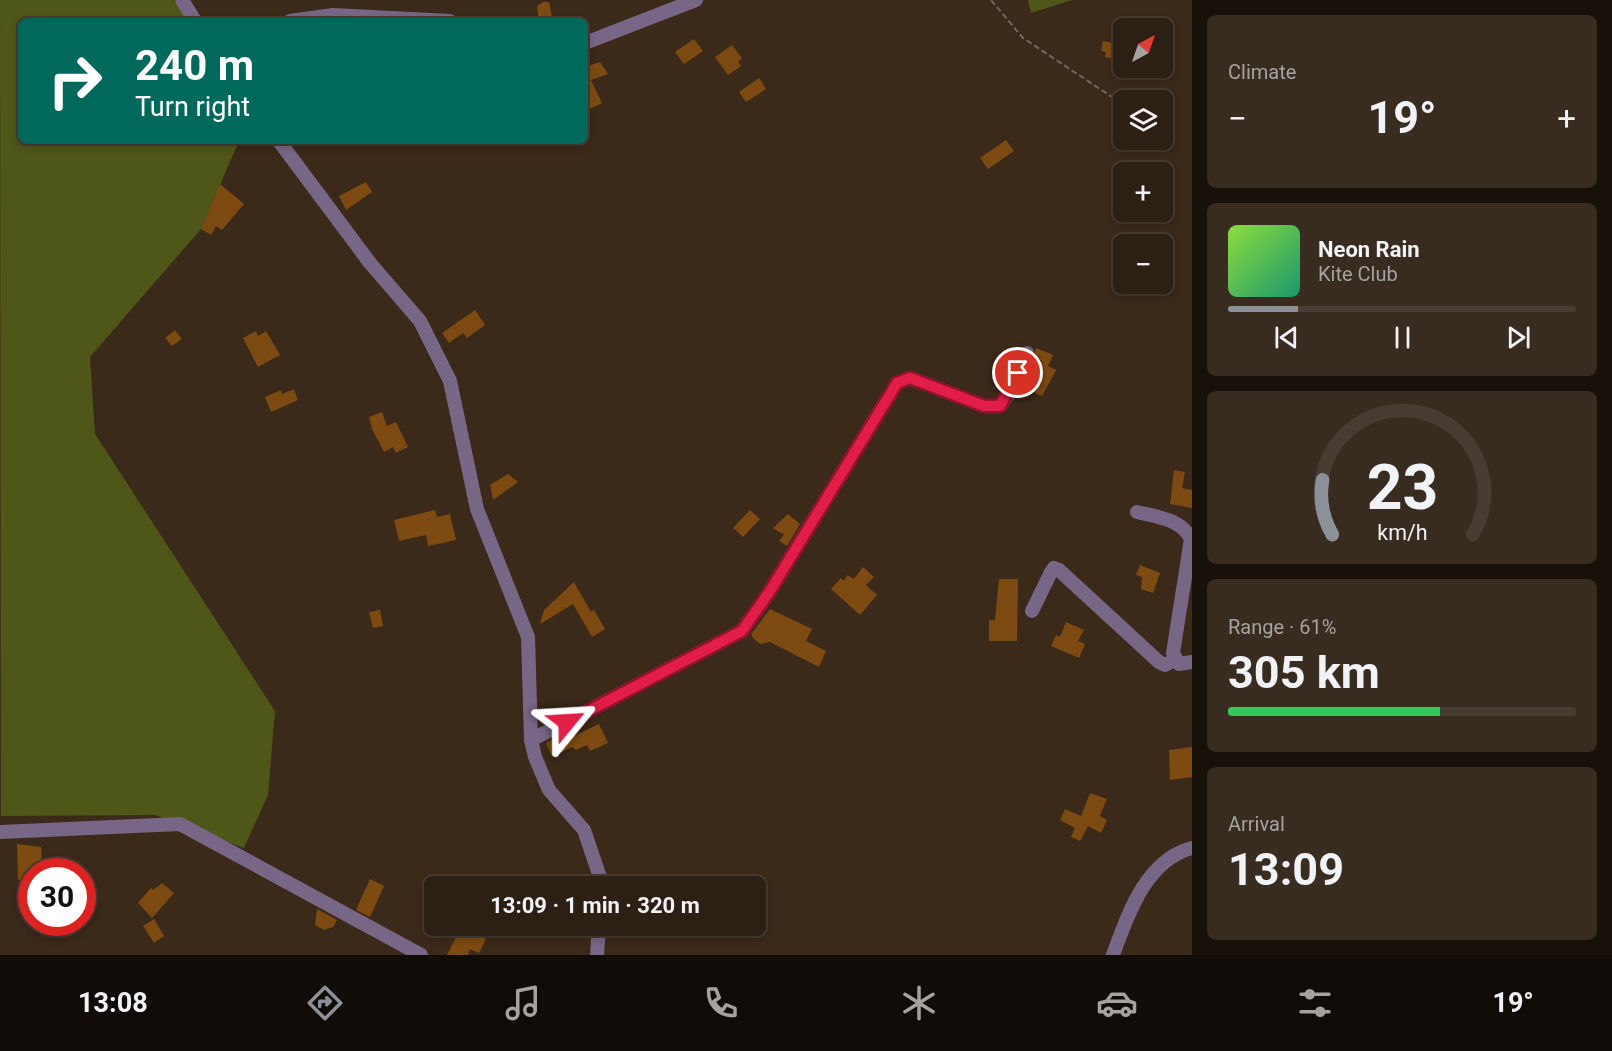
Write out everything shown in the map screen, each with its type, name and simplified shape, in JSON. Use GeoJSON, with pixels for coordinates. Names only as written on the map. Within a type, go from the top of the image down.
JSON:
{"type":"FeatureCollection","features":[{"type":"Feature","properties":{"kind":"street"},"geometry":{"type":"LineString","coordinates":[[182,0],[193,18]]}},
{"type":"Feature","properties":{"kind":"street"},"geometry":{"type":"LineString","coordinates":[[588,42],[696,0]]}},
{"type":"Feature","properties":{"kind":"street"},"geometry":{"type":"LineString","coordinates":[[312,18],[333,15],[392,18]]}},
{"type":"Feature","properties":{"kind":"street"},"geometry":{"type":"LineString","coordinates":[[281,144],[370,263],[420,321],[450,381],[477,508],[528,637],[531,740],[535,757],[549,790],[584,830],[600,876]]}},
{"type":"Feature","properties":{"kind":"street"},"geometry":{"type":"LineString","coordinates":[[531,740],[742,631],[770,591],[897,383],[910,378],[984,406],[1000,406],[1009,393],[1027,353]]}},
{"type":"Feature","properties":{"kind":"street"},"geometry":{"type":"LineString","coordinates":[[1137,512],[1176,522],[1187,530],[1191,539],[1173,653],[1174,660],[1179,664],[1192,662]]}},
{"type":"Feature","properties":{"kind":"street"},"geometry":{"type":"LineString","coordinates":[[1032,611],[1054,568],[1059,570],[1159,662],[1165,665],[1174,660]]}},
{"type":"Feature","properties":{"kind":"street"},"geometry":{"type":"LineString","coordinates":[[0,832],[180,824],[421,955]]}},
{"type":"Feature","properties":{"kind":"street"},"geometry":{"type":"LineString","coordinates":[[1113,955],[1146,881],[1177,852],[1192,848]]}},
{"type":"Feature","properties":{"kind":"street"},"geometry":{"type":"LineString","coordinates":[[597,955],[598,936]]}},
{"type":"Feature","properties":{"kind":"path"},"geometry":{"type":"LineString","coordinates":[[991,0],[1023,38],[1113,98]]}},
{"type":"Feature","properties":{"kind":"green space"},"geometry":{"type":"Polygon","coordinates":[[[0,0],[174,0],[185,18],[18,18],[18,144],[238,144],[201,229],[90,357],[95,434],[275,711],[268,795],[244,848],[155,815],[1,816],[0,0]]]}},
{"type":"Feature","properties":{"kind":"green space"},"geometry":{"type":"Polygon","coordinates":[[[1028,0],[1072,0],[1031,13],[1028,0]]]}},
{"type":"Feature","properties":{"kind":"building"},"geometry":{"type":"Polygon","coordinates":[[[543,2],[549,2],[552,18],[539,18],[537,6],[543,2]]]}},
{"type":"Feature","properties":{"kind":"building"},"geometry":{"type":"Polygon","coordinates":[[[694,39],[703,51],[684,64],[675,52],[694,39]]]}},
{"type":"Feature","properties":{"kind":"building"},"geometry":{"type":"Polygon","coordinates":[[[1103,41],[1113,43],[1113,59],[1105,57],[1106,52],[1101,51],[1103,41]]]}},
{"type":"Feature","properties":{"kind":"building"},"geometry":{"type":"Polygon","coordinates":[[[732,45],[742,58],[738,62],[741,66],[728,75],[715,57],[732,45]]]}},
{"type":"Feature","properties":{"kind":"building"},"geometry":{"type":"Polygon","coordinates":[[[600,62],[608,74],[591,80],[602,103],[588,110],[588,66],[600,62]]]}},
{"type":"Feature","properties":{"kind":"building"},"geometry":{"type":"Polygon","coordinates":[[[759,78],[766,89],[746,102],[739,92],[759,78]]]}},
{"type":"Feature","properties":{"kind":"building"},"geometry":{"type":"Polygon","coordinates":[[[1006,140],[1014,151],[988,169],[980,158],[1006,140]]]}},
{"type":"Feature","properties":{"kind":"building"},"geometry":{"type":"Polygon","coordinates":[[[366,182],[372,192],[346,210],[339,196],[366,182]]]}},
{"type":"Feature","properties":{"kind":"building"},"geometry":{"type":"Polygon","coordinates":[[[220,184],[244,204],[222,230],[216,226],[211,235],[201,229],[220,184]]]}},
{"type":"Feature","properties":{"kind":"building"},"geometry":{"type":"Polygon","coordinates":[[[475,310],[485,325],[467,338],[463,333],[449,343],[442,333],[475,310]]]}},
{"type":"Feature","properties":{"kind":"building"},"geometry":{"type":"Polygon","coordinates":[[[175,330],[182,339],[172,346],[165,338],[175,330]]]}},
{"type":"Feature","properties":{"kind":"building"},"geometry":{"type":"Polygon","coordinates":[[[256,331],[258,336],[266,331],[280,355],[258,367],[243,338],[256,331]]]}},
{"type":"Feature","properties":{"kind":"building"},"geometry":{"type":"Polygon","coordinates":[[[1036,348],[1053,355],[1048,366],[1056,370],[1042,396],[1029,390],[1032,384],[1025,380],[1036,348]]]}},
{"type":"Feature","properties":{"kind":"building"},"geometry":{"type":"Polygon","coordinates":[[[294,389],[298,400],[271,412],[265,397],[281,390],[282,394],[294,389]]]}},
{"type":"Feature","properties":{"kind":"building"},"geometry":{"type":"Polygon","coordinates":[[[382,412],[387,426],[396,422],[408,447],[396,453],[393,447],[384,452],[372,429],[369,417],[382,412]]]}},
{"type":"Feature","properties":{"kind":"building"},"geometry":{"type":"Polygon","coordinates":[[[1174,470],[1185,472],[1182,488],[1192,490],[1192,508],[1170,504],[1174,470]]]}},
{"type":"Feature","properties":{"kind":"building"},"geometry":{"type":"Polygon","coordinates":[[[508,474],[518,482],[493,500],[490,485],[508,474]]]}},
{"type":"Feature","properties":{"kind":"building"},"geometry":{"type":"Polygon","coordinates":[[[435,510],[437,517],[450,514],[456,540],[428,546],[426,535],[399,541],[394,520],[435,510]]]}},
{"type":"Feature","properties":{"kind":"building"},"geometry":{"type":"Polygon","coordinates":[[[750,510],[760,519],[743,537],[733,528],[750,510]]]}},
{"type":"Feature","properties":{"kind":"building"},"geometry":{"type":"Polygon","coordinates":[[[788,514],[800,524],[787,546],[779,541],[784,535],[773,528],[788,514]]]}},
{"type":"Feature","properties":{"kind":"building"},"geometry":{"type":"Polygon","coordinates":[[[1140,565],[1160,573],[1153,593],[1141,589],[1142,577],[1136,575],[1140,565]]]}},
{"type":"Feature","properties":{"kind":"building"},"geometry":{"type":"Polygon","coordinates":[[[863,567],[874,577],[866,585],[877,595],[860,615],[831,589],[841,578],[844,581],[847,575],[854,579],[863,567]]]}},
{"type":"Feature","properties":{"kind":"building"},"geometry":{"type":"Polygon","coordinates":[[[999,579],[1018,579],[1017,641],[989,641],[989,620],[995,620],[999,579]]]}},
{"type":"Feature","properties":{"kind":"building"},"geometry":{"type":"Polygon","coordinates":[[[574,582],[591,612],[594,610],[605,629],[592,637],[573,604],[540,624],[544,610],[574,582]]]}},
{"type":"Feature","properties":{"kind":"building"},"geometry":{"type":"Polygon","coordinates":[[[770,609],[812,629],[806,641],[826,651],[819,667],[770,642],[760,644],[753,638],[751,634],[770,609]]]}},
{"type":"Feature","properties":{"kind":"building"},"geometry":{"type":"Polygon","coordinates":[[[380,610],[383,626],[373,628],[369,612],[380,610]]]}},
{"type":"Feature","properties":{"kind":"building"},"geometry":{"type":"Polygon","coordinates":[[[1066,622],[1084,630],[1078,641],[1085,644],[1079,658],[1051,646],[1056,635],[1060,637],[1066,622]]]}},
{"type":"Feature","properties":{"kind":"building"},"geometry":{"type":"Polygon","coordinates":[[[599,724],[608,743],[590,751],[587,745],[576,750],[572,747],[552,757],[546,743],[571,730],[574,736],[599,724]]]}},
{"type":"Feature","properties":{"kind":"building"},"geometry":{"type":"Polygon","coordinates":[[[1192,747],[1192,777],[1170,780],[1169,750],[1192,747]]]}},
{"type":"Feature","properties":{"kind":"building"},"geometry":{"type":"Polygon","coordinates":[[[1090,793],[1107,799],[1100,816],[1107,820],[1101,833],[1088,826],[1080,841],[1071,837],[1075,828],[1060,820],[1065,809],[1081,816],[1090,793]]]}},
{"type":"Feature","properties":{"kind":"building"},"geometry":{"type":"Polygon","coordinates":[[[17,844],[41,847],[42,858],[18,858],[18,880],[17,844]]]}},
{"type":"Feature","properties":{"kind":"building"},"geometry":{"type":"Polygon","coordinates":[[[370,879],[384,886],[370,917],[356,910],[370,879]]]}},
{"type":"Feature","properties":{"kind":"building"},"geometry":{"type":"Polygon","coordinates":[[[162,883],[174,893],[152,918],[138,903],[151,888],[153,890],[162,883]]]}},
{"type":"Feature","properties":{"kind":"building"},"geometry":{"type":"Polygon","coordinates":[[[317,909],[337,920],[333,927],[324,930],[315,925],[317,909]]]}},
{"type":"Feature","properties":{"kind":"building"},"geometry":{"type":"Polygon","coordinates":[[[154,919],[164,936],[154,943],[143,926],[154,919]]]}},
{"type":"Feature","properties":{"kind":"building"},"geometry":{"type":"Polygon","coordinates":[[[456,936],[480,936],[486,939],[479,953],[470,949],[468,955],[447,955],[456,936]]]}},
{"type":"Feature","properties":{"kind":"route"},"geometry":{"type":"LineString","coordinates":[[567,722],[742,631],[770,591],[897,383],[910,378],[984,406],[1000,406],[1005,401],[1018,373]]}}]}
